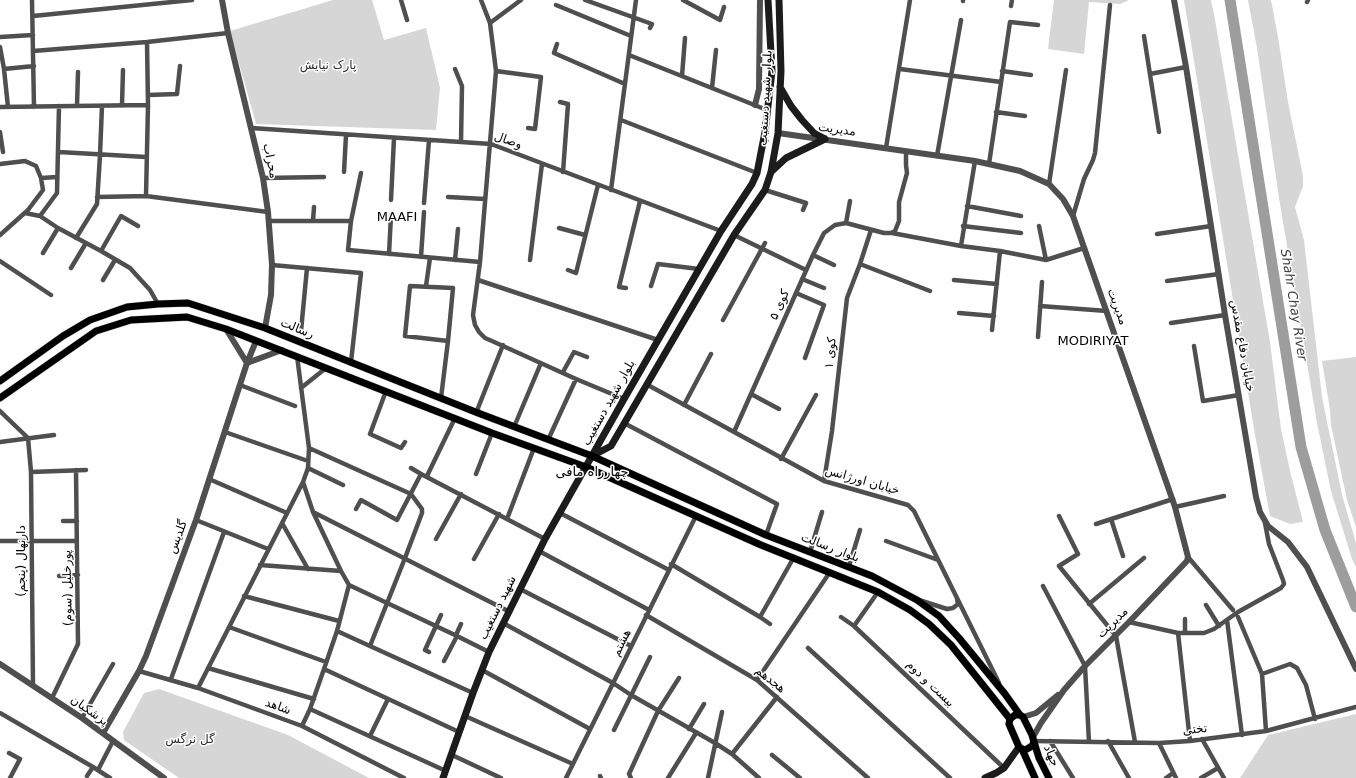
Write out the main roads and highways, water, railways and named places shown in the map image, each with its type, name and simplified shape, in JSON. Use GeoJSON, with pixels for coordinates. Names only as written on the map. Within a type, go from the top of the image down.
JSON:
{"type":"FeatureCollection","features":[{"type":"Feature","properties":{"kind":"main road","name":"بلوار شهید دستغیب"},"geometry":{"type":"LineString","coordinates":[[592,456],[699,269],[752,184],[757,173],[765,132],[772,70],[768,0]]}},
{"type":"Feature","properties":{"kind":"main road","name":"بلوار شهید دستغیب"},"geometry":{"type":"LineString","coordinates":[[592,456],[611,446],[734,235],[765,190],[771,172],[778,133],[781,71],[778,0]]}},
{"type":"Feature","properties":{"kind":"main road"},"geometry":{"type":"LineString","coordinates":[[771,172],[786,158],[825,139],[814,133],[802,120],[791,106],[780,87]]}},
{"type":"Feature","properties":{"kind":"main road"},"geometry":{"type":"LineString","coordinates":[[765,132],[778,133]]}},
{"type":"Feature","properties":{"kind":"main road"},"geometry":{"type":"LineString","coordinates":[[722,231],[734,235]]}},
{"type":"Feature","properties":{"kind":"main road"},"geometry":{"type":"LineString","coordinates":[[188,303],[188,318]]}},
{"type":"Feature","properties":{"kind":"main road","name":"رسالت"},"geometry":{"type":"LineString","coordinates":[[0,381],[63,336],[90,320],[127,307],[188,303],[265,328],[478,413],[592,456]]}},
{"type":"Feature","properties":{"kind":"main road","name":"رسالت"},"geometry":{"type":"LineString","coordinates":[[0,398],[96,331],[130,320],[188,318],[226,328],[492,433],[586,467]]}},
{"type":"Feature","properties":{"kind":"main road"},"geometry":{"type":"LineString","coordinates":[[474,425],[478,413]]}},
{"type":"Feature","properties":{"kind":"main road","name":"شهید دستغیب"},"geometry":{"type":"LineString","coordinates":[[445,774],[489,652],[545,539],[592,456]]}},
{"type":"Feature","properties":{"kind":"main road","name":"بلوار رسالت"},"geometry":{"type":"LineString","coordinates":[[592,456],[766,534],[872,576],[917,600],[939,616],[960,638],[1022,716]]}},
{"type":"Feature","properties":{"kind":"main road","name":"بلوار رسالت"},"geometry":{"type":"LineString","coordinates":[[586,467],[762,545],[867,587],[910,610],[929,624],[951,645],[1010,719]]}},
{"type":"Feature","properties":{"kind":"main road"},"geometry":{"type":"LineString","coordinates":[[762,545],[766,534]]}},
{"type":"Feature","properties":{"kind":"main road"},"geometry":{"type":"LineString","coordinates":[[867,587],[872,576]]}},
{"type":"Feature","properties":{"kind":"main road"},"geometry":{"type":"LineString","coordinates":[[1010,719],[1015,715],[1022,716]]}},
{"type":"Feature","properties":{"kind":"main road","name":"جهاد"},"geometry":{"type":"LineString","coordinates":[[1022,716],[1048,778]]}},
{"type":"Feature","properties":{"kind":"main road","name":"جهاد"},"geometry":{"type":"LineString","coordinates":[[1010,719],[1009,724],[1035,778]]}},
{"type":"Feature","properties":{"kind":"main road"},"geometry":{"type":"LineString","coordinates":[[985,778],[1004,768],[1020,748],[1024,750],[1030,748],[1033,740]]}},
{"type":"Feature","properties":{"kind":"main road"},"geometry":{"type":"LineString","coordinates":[[1027,762],[1034,756],[1039,758]]}},
{"type":"Feature","properties":{"kind":"waterway","name":"Shahr Chay River"},"geometry":{"type":"LineString","coordinates":[[1230,0],[1301,447],[1325,530],[1356,607]]}},
{"type":"Feature","properties":{"kind":"district","name":"MAAFI"},"geometry":{"type":"Point","coordinates":[397,218]}},
{"type":"Feature","properties":{"kind":"district","name":"MODIRIYAT"},"geometry":{"type":"Point","coordinates":[1093,342]}},
{"type":"Feature","properties":{"kind":"district","name":"چهارراه مافی"},"geometry":{"type":"Point","coordinates":[592,473]}},
{"type":"Feature","properties":{"kind":"park label","name":"پارک نیایش"},"geometry":{"type":"Point","coordinates":[328,66]}},
{"type":"Feature","properties":{"kind":"park label","name":"گل نرگس"},"geometry":{"type":"Point","coordinates":[190,740]}}]}
